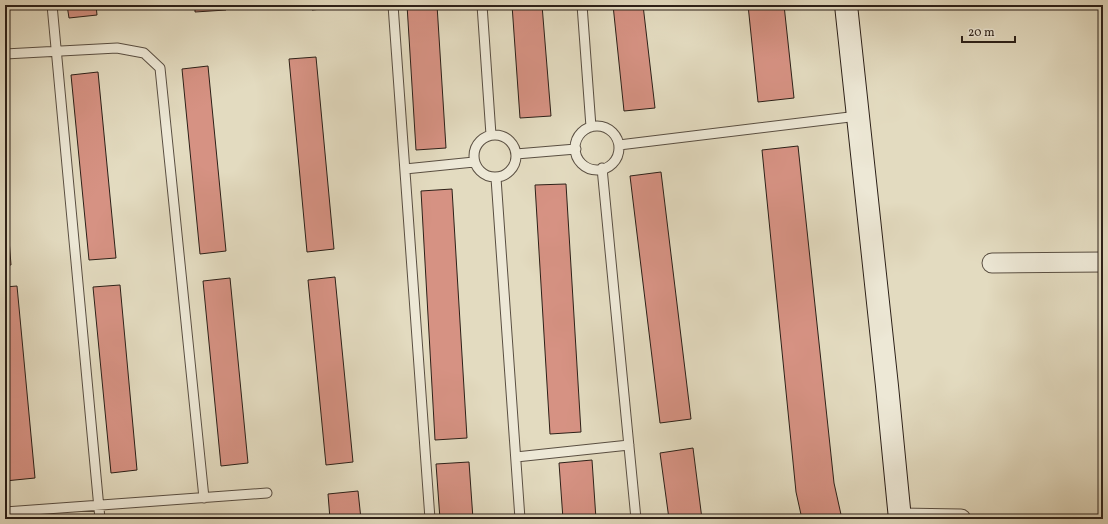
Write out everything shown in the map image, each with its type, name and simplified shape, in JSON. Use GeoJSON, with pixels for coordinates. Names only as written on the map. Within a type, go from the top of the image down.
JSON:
{"type":"FeatureCollection","features":[{"type":"Feature","properties":{"kind":"street"},"geometry":{"type":"LineString","coordinates":[[846,5],[900,519],[961,519]]}},
{"type":"Feature","properties":{"kind":"street"},"geometry":{"type":"LineString","coordinates":[[992,263],[1103,262]]}},
{"type":"Feature","properties":{"kind":"lane"},"geometry":{"type":"LineString","coordinates":[[52,5],[100,519]]}},
{"type":"Feature","properties":{"kind":"lane"},"geometry":{"type":"LineString","coordinates":[[394,5],[430,519]]}},
{"type":"Feature","properties":{"kind":"lane"},"geometry":{"type":"LineString","coordinates":[[482,5],[491,135]]}},
{"type":"Feature","properties":{"kind":"lane"},"geometry":{"type":"LineString","coordinates":[[582,5],[591,127]]}},
{"type":"Feature","properties":{"kind":"lane"},"geometry":{"type":"LineString","coordinates":[[5,54],[117,48],[144,53],[160,68],[204,498]]}},
{"type":"Feature","properties":{"kind":"lane"},"geometry":{"type":"LineString","coordinates":[[619,145],[858,116]]}},
{"type":"Feature","properties":{"kind":"lane"},"geometry":{"type":"LineString","coordinates":[[600,126],[606,128],[611,130],[616,136],[619,145],[617,158],[606,168],[590,168],[583,164],[578,157],[576,149],[577,140],[581,133],[591,127],[600,126]]}},
{"type":"Feature","properties":{"kind":"lane"},"geometry":{"type":"LineString","coordinates":[[497,134],[508,139],[515,148],[516,154],[516,161],[509,173],[496,178],[488,177],[482,174],[474,162],[473,155],[479,142],[484,137],[491,135],[497,134]]}},
{"type":"Feature","properties":{"kind":"lane"},"geometry":{"type":"LineString","coordinates":[[516,154],[576,149]]}},
{"type":"Feature","properties":{"kind":"lane"},"geometry":{"type":"LineString","coordinates":[[405,169],[474,162]]}},
{"type":"Feature","properties":{"kind":"lane"},"geometry":{"type":"LineString","coordinates":[[602,168],[636,519]]}},
{"type":"Feature","properties":{"kind":"lane"},"geometry":{"type":"LineString","coordinates":[[496,178],[520,519]]}},
{"type":"Feature","properties":{"kind":"lane"},"geometry":{"type":"LineString","coordinates":[[516,457],[629,445]]}},
{"type":"Feature","properties":{"kind":"lane"},"geometry":{"type":"LineString","coordinates":[[5,512],[267,493]]}},
{"type":"Feature","properties":{"kind":"building"},"geometry":{"type":"Polygon","coordinates":[[[67,5],[96,5],[97,15],[69,18],[67,5]]]}},
{"type":"Feature","properties":{"kind":"building"},"geometry":{"type":"Polygon","coordinates":[[[195,5],[225,5],[226,10],[195,12],[195,5]]]}},
{"type":"Feature","properties":{"kind":"building"},"geometry":{"type":"Polygon","coordinates":[[[311,5],[342,5],[342,7],[312,10],[311,5]]]}},
{"type":"Feature","properties":{"kind":"building"},"geometry":{"type":"Polygon","coordinates":[[[407,5],[437,5],[446,148],[416,150],[407,5]]]}},
{"type":"Feature","properties":{"kind":"building"},"geometry":{"type":"Polygon","coordinates":[[[512,5],[542,5],[551,116],[520,118],[512,5]]]}},
{"type":"Feature","properties":{"kind":"building"},"geometry":{"type":"Polygon","coordinates":[[[613,5],[643,5],[655,108],[624,111],[613,5]]]}},
{"type":"Feature","properties":{"kind":"building"},"geometry":{"type":"Polygon","coordinates":[[[748,5],[784,5],[794,98],[758,102],[748,5]]]}},
{"type":"Feature","properties":{"kind":"building"},"geometry":{"type":"Polygon","coordinates":[[[316,57],[334,249],[307,252],[289,59],[316,57]]]}},
{"type":"Feature","properties":{"kind":"building"},"geometry":{"type":"Polygon","coordinates":[[[208,66],[226,251],[200,254],[182,69],[208,66]]]}},
{"type":"Feature","properties":{"kind":"building"},"geometry":{"type":"Polygon","coordinates":[[[98,72],[116,258],[89,260],[71,75],[98,72]]]}},
{"type":"Feature","properties":{"kind":"building"},"geometry":{"type":"Polygon","coordinates":[[[798,146],[834,483],[842,519],[802,519],[796,492],[762,150],[798,146]]]}},
{"type":"Feature","properties":{"kind":"building"},"geometry":{"type":"Polygon","coordinates":[[[661,172],[691,419],[660,423],[630,176],[661,172]]]}},
{"type":"Feature","properties":{"kind":"building"},"geometry":{"type":"Polygon","coordinates":[[[566,184],[581,432],[550,434],[535,185],[566,184]]]}},
{"type":"Feature","properties":{"kind":"building"},"geometry":{"type":"Polygon","coordinates":[[[5,187],[11,265],[5,265],[5,187]]]}},
{"type":"Feature","properties":{"kind":"building"},"geometry":{"type":"Polygon","coordinates":[[[452,189],[467,438],[435,440],[421,191],[452,189]]]}},
{"type":"Feature","properties":{"kind":"building"},"geometry":{"type":"Polygon","coordinates":[[[335,277],[353,462],[326,465],[308,280],[335,277]]]}},
{"type":"Feature","properties":{"kind":"building"},"geometry":{"type":"Polygon","coordinates":[[[230,278],[248,463],[221,466],[203,281],[230,278]]]}},
{"type":"Feature","properties":{"kind":"building"},"geometry":{"type":"Polygon","coordinates":[[[120,285],[137,470],[111,473],[93,287],[120,285]]]}},
{"type":"Feature","properties":{"kind":"building"},"geometry":{"type":"Polygon","coordinates":[[[17,286],[35,478],[5,481],[5,287],[17,286]]]}},
{"type":"Feature","properties":{"kind":"building"},"geometry":{"type":"Polygon","coordinates":[[[693,448],[702,519],[669,519],[660,453],[693,448]]]}},
{"type":"Feature","properties":{"kind":"building"},"geometry":{"type":"Polygon","coordinates":[[[592,460],[596,519],[563,519],[559,463],[592,460]]]}},
{"type":"Feature","properties":{"kind":"building"},"geometry":{"type":"Polygon","coordinates":[[[469,462],[473,519],[440,519],[436,464],[469,462]]]}},
{"type":"Feature","properties":{"kind":"building"},"geometry":{"type":"Polygon","coordinates":[[[358,491],[361,519],[330,519],[328,494],[358,491]]]}},
{"type":"Feature","properties":{"kind":"building"},"geometry":{"type":"Polygon","coordinates":[[[250,516],[250,519],[225,519],[250,516]]]}}]}
